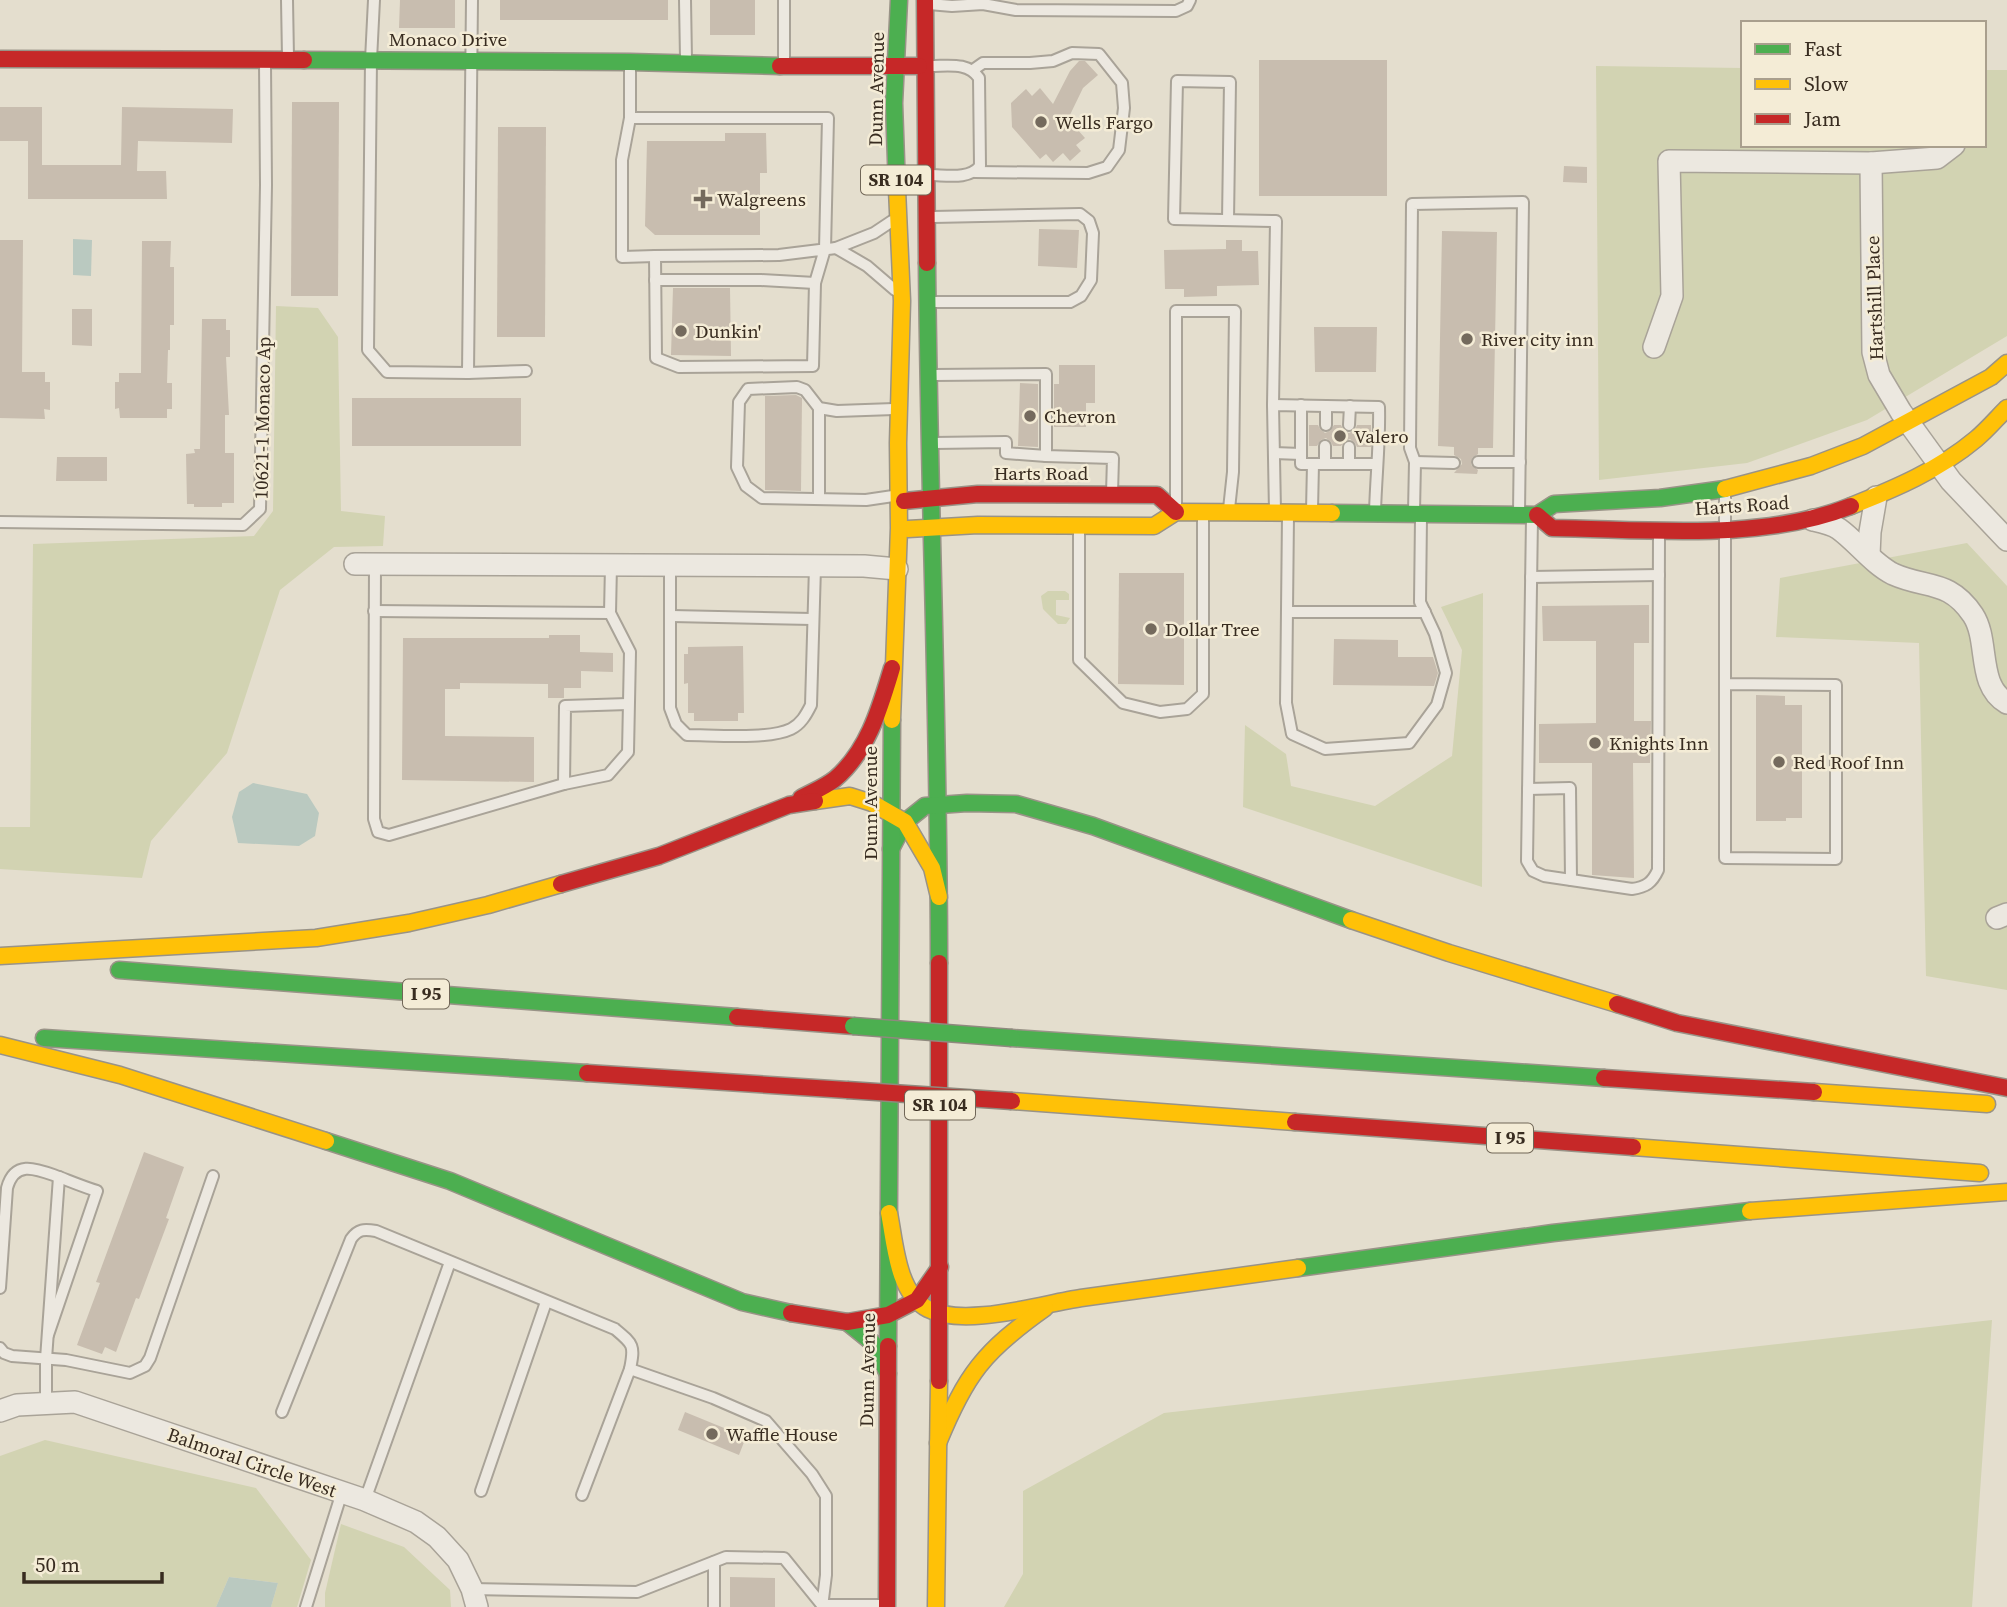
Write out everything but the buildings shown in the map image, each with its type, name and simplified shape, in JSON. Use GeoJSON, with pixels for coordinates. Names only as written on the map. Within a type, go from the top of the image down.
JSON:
{"type":"FeatureCollection","features":[{"type":"Feature","properties":{"kind":"main road","name":"Dunn Avenue"},"geometry":{"type":"LineString","coordinates":[[887,1606],[892,668],[899,528],[901,295],[894,103],[899,0]]}},
{"type":"Feature","properties":{"kind":"main road","name":"SR 104"},"geometry":{"type":"LineString","coordinates":[[925,2],[929,443],[939,804],[940,1312],[936,1607]]}},
{"type":"Feature","properties":{"kind":"main road","name":"Monaco Drive"},"geometry":{"type":"LineString","coordinates":[[0,59],[686,62],[784,66],[925,66]]}},
{"type":"Feature","properties":{"kind":"main road","name":"Harts Road"},"geometry":{"type":"LineString","coordinates":[[899,528],[931,529],[978,525],[1154,526],[1176,512],[1529,515],[1554,505],[1660,498],[1725,489],[1811,466],[1863,446],[1991,377],[2007,363]]}},
{"type":"Feature","properties":{"kind":"main road","name":"Harts Road"},"geometry":{"type":"LineString","coordinates":[[1529,515],[1552,528],[1725,530],[1774,527],[1829,515],[1876,496],[1939,465],[1976,439],[2007,408]]}},
{"type":"Feature","properties":{"kind":"main road","name":"Harts Road"},"geometry":{"type":"LineString","coordinates":[[899,498],[978,494],[1157,495],[1176,512]]}},
{"type":"Feature","properties":{"kind":"main road"},"geometry":{"type":"LineString","coordinates":[[0,959],[316,938],[409,923],[488,905],[660,856],[789,805],[834,780],[864,744],[876,722],[892,668]]}},
{"type":"Feature","properties":{"kind":"main road"},"geometry":{"type":"LineString","coordinates":[[789,805],[850,796],[891,813],[905,822],[932,868],[939,897]]}},
{"type":"Feature","properties":{"kind":"main road"},"geometry":{"type":"LineString","coordinates":[[891,849],[905,822],[925,806],[1016,804],[1057,815],[1399,937],[1677,1023],[2007,1088]]}},
{"type":"Feature","properties":{"kind":"main road","name":"I 95"},"geometry":{"type":"LineString","coordinates":[[0,959],[1012,1038],[2007,1106]]}},
{"type":"Feature","properties":{"kind":"main road","name":"I 95"},"geometry":{"type":"LineString","coordinates":[[0,1035],[1012,1101],[1993,1174]]}},
{"type":"Feature","properties":{"kind":"main road"},"geometry":{"type":"LineString","coordinates":[[0,1045],[120,1075],[450,1181],[742,1302],[775,1311],[847,1322],[888,1315],[917,1300],[940,1267]]}},
{"type":"Feature","properties":{"kind":"main road"},"geometry":{"type":"LineString","coordinates":[[889,1213],[901,1271],[917,1300],[929,1309],[961,1316],[991,1314],[1553,1233],[1751,1211],[2007,1192]]}},
{"type":"Feature","properties":{"kind":"main road"},"geometry":{"type":"LineString","coordinates":[[939,1443],[960,1391],[982,1358],[1012,1330],[1054,1303]]}},
{"type":"Feature","properties":{"kind":"main road"},"geometry":{"type":"LineString","coordinates":[[847,1322],[867,1335],[881,1356],[888,1374]]}},
{"type":"Feature","properties":{"kind":"street"},"geometry":{"type":"LineString","coordinates":[[1654,347],[1672,296],[1669,161],[1871,163],[1937,158],[1951,147]]}},
{"type":"Feature","properties":{"kind":"street","name":"Hartshill Place"},"geometry":{"type":"LineString","coordinates":[[1871,163],[1874,352],[1879,375],[1909,423],[1951,481],[2007,540]]}},
{"type":"Feature","properties":{"kind":"street"},"geometry":{"type":"LineString","coordinates":[[1869,555],[1876,496]]}},
{"type":"Feature","properties":{"kind":"street"},"geometry":{"type":"LineString","coordinates":[[1811,519],[1836,527],[1891,573],[1937,585],[1958,597],[1974,616],[1983,639],[1990,685],[2007,703]]}},
{"type":"Feature","properties":{"kind":"street"},"geometry":{"type":"LineString","coordinates":[[365,564],[897,569]]}},
{"type":"Feature","properties":{"kind":"street","name":"Balmoral Circle West"},"geometry":{"type":"LineString","coordinates":[[0,1411],[17,1405],[75,1402],[365,1500],[416,1522],[437,1537],[458,1560],[475,1598]]}},
{"type":"Feature","properties":{"kind":"lane"},"geometry":{"type":"LineString","coordinates":[[288,0],[288,60]]}},
{"type":"Feature","properties":{"kind":"lane"},"geometry":{"type":"LineString","coordinates":[[374,0],[368,350],[387,372],[526,371]]}},
{"type":"Feature","properties":{"kind":"lane"},"geometry":{"type":"LineString","coordinates":[[468,373],[472,0]]}},
{"type":"Feature","properties":{"kind":"lane"},"geometry":{"type":"LineString","coordinates":[[685,0],[686,62]]}},
{"type":"Feature","properties":{"kind":"lane"},"geometry":{"type":"LineString","coordinates":[[784,0],[784,66]]}},
{"type":"Feature","properties":{"kind":"lane"},"geometry":{"type":"LineString","coordinates":[[925,2],[952,6],[984,2],[1016,10],[1154,5],[1177,11],[1187,6],[1190,0]]}},
{"type":"Feature","properties":{"kind":"lane"},"geometry":{"type":"LineString","coordinates":[[925,175],[966,175],[975,172],[1088,173],[1107,167],[1119,150],[1124,108],[1122,83],[1099,54],[1072,53],[1053,61],[1030,63],[983,63],[973,70]]}},
{"type":"Feature","properties":{"kind":"lane","name":"10621-1 Monaco Ap"},"geometry":{"type":"LineString","coordinates":[[0,522],[243,524],[260,509],[266,185],[265,60]]}},
{"type":"Feature","properties":{"kind":"lane"},"geometry":{"type":"LineString","coordinates":[[630,62],[630,118],[622,160],[622,257],[779,255],[831,248],[874,233],[897,217]]}},
{"type":"Feature","properties":{"kind":"lane"},"geometry":{"type":"LineString","coordinates":[[925,66],[963,66],[973,70],[979,78],[980,166],[975,172]]}},
{"type":"Feature","properties":{"kind":"lane"},"geometry":{"type":"LineString","coordinates":[[1228,220],[1230,82],[1177,82],[1174,219],[1276,221],[1274,453],[1282,513],[1287,612],[1286,704],[1292,734],[1325,749],[1409,743],[1437,705],[1446,673],[1435,634],[1420,602],[1415,462],[1410,448],[1412,204],[1523,202],[1520,462],[1529,515],[1531,577],[1527,861],[1533,871],[1544,876],[1632,889],[1653,881],[1658,870],[1659,530]]}},
{"type":"Feature","properties":{"kind":"lane"},"geometry":{"type":"LineString","coordinates":[[630,118],[828,118],[831,248],[815,283],[813,366],[679,367],[656,358],[655,256]]}},
{"type":"Feature","properties":{"kind":"lane"},"geometry":{"type":"LineString","coordinates":[[926,217],[1080,214],[1089,221],[1093,233],[1091,280],[1081,296],[1070,302],[927,302]]}},
{"type":"Feature","properties":{"kind":"lane"},"geometry":{"type":"LineString","coordinates":[[831,248],[867,267],[901,295]]}},
{"type":"Feature","properties":{"kind":"lane"},"geometry":{"type":"LineString","coordinates":[[655,280],[815,283]]}},
{"type":"Feature","properties":{"kind":"lane"},"geometry":{"type":"LineString","coordinates":[[1176,512],[1176,311],[1198,310],[1235,311],[1233,472],[1229,512]]}},
{"type":"Feature","properties":{"kind":"lane"},"geometry":{"type":"LineString","coordinates":[[928,375],[1046,374],[1046,456]]}},
{"type":"Feature","properties":{"kind":"lane"},"geometry":{"type":"LineString","coordinates":[[819,499],[819,408],[805,390],[797,387],[748,389],[739,402],[737,467],[746,486],[762,498],[866,500],[899,498]]}},
{"type":"Feature","properties":{"kind":"lane"},"geometry":{"type":"LineString","coordinates":[[1273,405],[1379,407],[1380,449],[1375,514]]}},
{"type":"Feature","properties":{"kind":"lane"},"geometry":{"type":"LineString","coordinates":[[1301,405],[1301,464],[1377,464]]}},
{"type":"Feature","properties":{"kind":"lane"},"geometry":{"type":"LineString","coordinates":[[1326,405],[1326,425]]}},
{"type":"Feature","properties":{"kind":"lane"},"geometry":{"type":"LineString","coordinates":[[1349,425],[1350,406]]}},
{"type":"Feature","properties":{"kind":"lane"},"geometry":{"type":"LineString","coordinates":[[819,408],[836,411],[900,409]]}},
{"type":"Feature","properties":{"kind":"lane"},"geometry":{"type":"LineString","coordinates":[[929,443],[1006,442],[1006,453],[1113,457],[1112,495]]}},
{"type":"Feature","properties":{"kind":"lane"},"geometry":{"type":"LineString","coordinates":[[1325,446],[1325,464]]}},
{"type":"Feature","properties":{"kind":"lane"},"geometry":{"type":"LineString","coordinates":[[1349,446],[1349,464]]}},
{"type":"Feature","properties":{"kind":"lane"},"geometry":{"type":"LineString","coordinates":[[1274,453],[1301,454]]}},
{"type":"Feature","properties":{"kind":"lane"},"geometry":{"type":"LineString","coordinates":[[1415,462],[1454,463]]}},
{"type":"Feature","properties":{"kind":"lane"},"geometry":{"type":"LineString","coordinates":[[1478,462],[1520,462]]}},
{"type":"Feature","properties":{"kind":"lane"},"geometry":{"type":"LineString","coordinates":[[1311,513],[1313,464]]}},
{"type":"Feature","properties":{"kind":"lane"},"geometry":{"type":"LineString","coordinates":[[1725,489],[1725,684],[1726,858],[1836,859],[1836,685],[1725,684]]}},
{"type":"Feature","properties":{"kind":"lane"},"geometry":{"type":"LineString","coordinates":[[1079,527],[1079,660],[1123,703],[1160,712],[1187,709],[1203,694],[1203,512]]}},
{"type":"Feature","properties":{"kind":"lane"},"geometry":{"type":"LineString","coordinates":[[365,564],[374,611],[374,819],[378,832],[389,835],[564,784],[608,775],[628,752],[630,652],[610,613],[611,565]]}},
{"type":"Feature","properties":{"kind":"lane"},"geometry":{"type":"LineString","coordinates":[[670,565],[670,708],[676,724],[687,735],[759,735],[790,730],[806,718],[811,705],[814,567]]}},
{"type":"Feature","properties":{"kind":"lane"},"geometry":{"type":"LineString","coordinates":[[1531,577],[1659,575]]}},
{"type":"Feature","properties":{"kind":"lane"},"geometry":{"type":"LineString","coordinates":[[374,611],[610,613]]}},
{"type":"Feature","properties":{"kind":"lane"},"geometry":{"type":"LineString","coordinates":[[1287,612],[1425,612]]}},
{"type":"Feature","properties":{"kind":"lane"},"geometry":{"type":"LineString","coordinates":[[672,616],[812,619]]}},
{"type":"Feature","properties":{"kind":"lane"},"geometry":{"type":"LineString","coordinates":[[564,784],[565,706],[628,704]]}},
{"type":"Feature","properties":{"kind":"lane"},"geometry":{"type":"LineString","coordinates":[[1528,789],[1570,789],[1571,880]]}},
{"type":"Feature","properties":{"kind":"lane"},"geometry":{"type":"LineString","coordinates":[[0,1288],[9,1181],[20,1170],[29,1168],[97,1191],[48,1335]]}},
{"type":"Feature","properties":{"kind":"lane"},"geometry":{"type":"LineString","coordinates":[[0,1348],[12,1356],[86,1363],[124,1373],[138,1371],[145,1366],[213,1176]]}},
{"type":"Feature","properties":{"kind":"lane"},"geometry":{"type":"LineString","coordinates":[[46,1402],[46,1359],[59,1177]]}},
{"type":"Feature","properties":{"kind":"lane"},"geometry":{"type":"LineString","coordinates":[[282,1412],[351,1239],[356,1232],[365,1229],[376,1231],[614,1329],[629,1341],[634,1349],[630,1369],[582,1495]]}},
{"type":"Feature","properties":{"kind":"lane"},"geometry":{"type":"LineString","coordinates":[[365,1500],[450,1262]]}},
{"type":"Feature","properties":{"kind":"lane"},"geometry":{"type":"LineString","coordinates":[[481,1491],[546,1302]]}},
{"type":"Feature","properties":{"kind":"lane"},"geometry":{"type":"LineString","coordinates":[[630,1369],[766,1420],[812,1474],[826,1496],[826,1575],[822,1606]]}},
{"type":"Feature","properties":{"kind":"lane"},"geometry":{"type":"LineString","coordinates":[[306,1607],[342,1492]]}},
{"type":"Feature","properties":{"kind":"lane"},"geometry":{"type":"LineString","coordinates":[[475,1598],[636,1592],[726,1557],[784,1558],[822,1606]]}},
{"type":"Feature","properties":{"kind":"lane"},"geometry":{"type":"LineString","coordinates":[[714,1562],[714,1607]]}},
{"type":"Feature","properties":{"kind":"lane"},"geometry":{"type":"LineString","coordinates":[[822,1606],[887,1606]]}},
{"type":"Feature","properties":{"kind":"green space"},"geometry":{"type":"Polygon","coordinates":[[[1596,66],[1741,68],[1741,147],[1986,147],[1986,70],[2007,70],[2007,336],[1867,420],[1747,463],[1599,480],[1596,66]]]}},
{"type":"Feature","properties":{"kind":"green space"},"geometry":{"type":"Polygon","coordinates":[[[276,306],[318,308],[338,337],[341,511],[385,516],[383,546],[334,547],[280,590],[227,753],[151,841],[142,878],[0,869],[0,827],[30,827],[33,544],[254,536],[273,511],[276,306]]]}},
{"type":"Feature","properties":{"kind":"green space"},"geometry":{"type":"Polygon","coordinates":[[[1967,543],[2007,586],[2007,990],[1926,976],[1919,643],[1776,637],[1780,578],[1967,543]]]}},
{"type":"Feature","properties":{"kind":"green space"},"geometry":{"type":"Polygon","coordinates":[[[1048,591],[1065,591],[1069,594],[1069,600],[1056,600],[1056,615],[1070,618],[1066,624],[1058,624],[1043,609],[1041,596],[1048,591]]]}},
{"type":"Feature","properties":{"kind":"green space"},"geometry":{"type":"Polygon","coordinates":[[[1483,593],[1482,887],[1243,807],[1245,725],[1286,754],[1291,786],[1375,806],[1452,756],[1462,650],[1441,607],[1483,593]]]}},
{"type":"Feature","properties":{"kind":"green space"},"geometry":{"type":"Polygon","coordinates":[[[1992,1320],[1972,1607],[1004,1607],[1023,1574],[1023,1491],[1164,1413],[1992,1320]]]}},
{"type":"Feature","properties":{"kind":"green space"},"geometry":{"type":"Polygon","coordinates":[[[45,1440],[256,1488],[311,1560],[297,1607],[271,1607],[278,1583],[229,1577],[216,1607],[0,1607],[0,1456],[45,1440]]]}},
{"type":"Feature","properties":{"kind":"green space"},"geometry":{"type":"Polygon","coordinates":[[[341,1524],[404,1547],[450,1590],[451,1607],[325,1607],[325,1593],[341,1524]]]}},
{"type":"Feature","properties":{"kind":"shaded area"},"geometry":{"type":"Polygon","coordinates":[[[73,239],[92,240],[91,276],[73,275],[73,239]]]}},
{"type":"Feature","properties":{"kind":"shaded area"},"geometry":{"type":"Polygon","coordinates":[[[253,783],[307,794],[319,813],[315,836],[299,846],[238,843],[232,817],[239,792],[253,783]]]}},
{"type":"Feature","properties":{"kind":"shaded area"},"geometry":{"type":"Polygon","coordinates":[[[229,1577],[278,1583],[271,1607],[216,1607],[229,1577]]]}},
{"type":"Feature","properties":{"kind":"traffic: fast"},"geometry":{"type":"LineString","coordinates":[[897,189],[894,103],[899,0]]}},
{"type":"Feature","properties":{"kind":"traffic: fast"},"geometry":{"type":"LineString","coordinates":[[304,60],[630,62],[780,66]]}},
{"type":"Feature","properties":{"kind":"traffic: fast"},"geometry":{"type":"LineString","coordinates":[[927,263],[939,963]]}},
{"type":"Feature","properties":{"kind":"traffic: fast"},"geometry":{"type":"LineString","coordinates":[[1332,513],[1537,515],[1554,504],[1660,498],[1725,489]]}},
{"type":"Feature","properties":{"kind":"traffic: fast"},"geometry":{"type":"LineString","coordinates":[[888,1346],[892,720]]}},
{"type":"Feature","properties":{"kind":"traffic: fast"},"geometry":{"type":"LineString","coordinates":[[891,849],[905,822],[925,806],[1016,804],[1093,826],[1351,920]]}},
{"type":"Feature","properties":{"kind":"traffic: fast"},"geometry":{"type":"LineString","coordinates":[[119,970],[737,1017]]}},
{"type":"Feature","properties":{"kind":"traffic: fast"},"geometry":{"type":"LineString","coordinates":[[853,1026],[1012,1038]]}},
{"type":"Feature","properties":{"kind":"traffic: fast"},"geometry":{"type":"LineString","coordinates":[[44,1038],[587,1073]]}},
{"type":"Feature","properties":{"kind":"traffic: fast"},"geometry":{"type":"LineString","coordinates":[[1012,1038],[1604,1078]]}},
{"type":"Feature","properties":{"kind":"traffic: fast"},"geometry":{"type":"LineString","coordinates":[[326,1141],[450,1181],[742,1302],[791,1313]]}},
{"type":"Feature","properties":{"kind":"traffic: fast"},"geometry":{"type":"LineString","coordinates":[[1298,1268],[1553,1233],[1750,1211]]}},
{"type":"Feature","properties":{"kind":"traffic: fast"},"geometry":{"type":"LineString","coordinates":[[847,1322],[873,1343],[888,1374]]}},
{"type":"Feature","properties":{"kind":"traffic: slow"},"geometry":{"type":"LineString","coordinates":[[892,720],[899,528],[898,443],[902,301],[897,189]]}},
{"type":"Feature","properties":{"kind":"traffic: slow"},"geometry":{"type":"LineString","coordinates":[[1725,489],[1811,466],[1863,446],[1991,377],[2007,363]]}},
{"type":"Feature","properties":{"kind":"traffic: slow"},"geometry":{"type":"LineString","coordinates":[[1851,506],[1900,486],[1947,460],[1980,435],[2007,408]]}},
{"type":"Feature","properties":{"kind":"traffic: slow"},"geometry":{"type":"LineString","coordinates":[[908,529],[978,525],[1154,526],[1176,512],[1332,513]]}},
{"type":"Feature","properties":{"kind":"traffic: slow"},"geometry":{"type":"LineString","coordinates":[[815,801],[850,796],[872,803],[905,822],[932,868],[939,897]]}},
{"type":"Feature","properties":{"kind":"traffic: slow"},"geometry":{"type":"LineString","coordinates":[[0,956],[316,938],[409,923],[488,905],[561,884]]}},
{"type":"Feature","properties":{"kind":"traffic: slow"},"geometry":{"type":"LineString","coordinates":[[1351,920],[1617,1004]]}},
{"type":"Feature","properties":{"kind":"traffic: slow"},"geometry":{"type":"LineString","coordinates":[[0,1045],[120,1075],[326,1141]]}},
{"type":"Feature","properties":{"kind":"traffic: slow"},"geometry":{"type":"LineString","coordinates":[[1814,1092],[1987,1104]]}},
{"type":"Feature","properties":{"kind":"traffic: slow"},"geometry":{"type":"LineString","coordinates":[[1012,1101],[1295,1122]]}},
{"type":"Feature","properties":{"kind":"traffic: slow"},"geometry":{"type":"LineString","coordinates":[[1633,1147],[1980,1173]]}},
{"type":"Feature","properties":{"kind":"traffic: slow"},"geometry":{"type":"LineString","coordinates":[[1750,1211],[2007,1192]]}},
{"type":"Feature","properties":{"kind":"traffic: slow"},"geometry":{"type":"LineString","coordinates":[[889,1213],[904,1280],[918,1302],[928,1309],[944,1314],[962,1316],[1003,1313],[1081,1298],[1298,1268]]}},
{"type":"Feature","properties":{"kind":"traffic: slow"},"geometry":{"type":"LineString","coordinates":[[938,1443],[958,1399],[979,1366],[1006,1338],[1045,1308]]}},
{"type":"Feature","properties":{"kind":"traffic: slow"},"geometry":{"type":"LineString","coordinates":[[936,1607],[939,1381]]}},
{"type":"Feature","properties":{"kind":"traffic: jam"},"geometry":{"type":"LineString","coordinates":[[925,0],[927,263]]}},
{"type":"Feature","properties":{"kind":"traffic: jam"},"geometry":{"type":"LineString","coordinates":[[0,59],[304,60]]}},
{"type":"Feature","properties":{"kind":"traffic: jam"},"geometry":{"type":"LineString","coordinates":[[780,66],[919,66]]}},
{"type":"Feature","properties":{"kind":"traffic: jam"},"geometry":{"type":"LineString","coordinates":[[904,501],[978,494],[1157,495],[1176,512]]}},
{"type":"Feature","properties":{"kind":"traffic: jam"},"geometry":{"type":"LineString","coordinates":[[1537,515],[1552,528],[1703,531],[1780,525],[1851,506]]}},
{"type":"Feature","properties":{"kind":"traffic: jam"},"geometry":{"type":"LineString","coordinates":[[801,798],[835,779],[856,755],[871,728],[892,668]]}},
{"type":"Feature","properties":{"kind":"traffic: jam"},"geometry":{"type":"LineString","coordinates":[[561,884],[659,856],[789,805],[815,801]]}},
{"type":"Feature","properties":{"kind":"traffic: jam"},"geometry":{"type":"LineString","coordinates":[[939,963],[939,1381]]}},
{"type":"Feature","properties":{"kind":"traffic: jam"},"geometry":{"type":"LineString","coordinates":[[1617,1004],[1677,1023],[2007,1088]]}},
{"type":"Feature","properties":{"kind":"traffic: jam"},"geometry":{"type":"LineString","coordinates":[[737,1017],[853,1026]]}},
{"type":"Feature","properties":{"kind":"traffic: jam"},"geometry":{"type":"LineString","coordinates":[[587,1073],[847,1090]]}},
{"type":"Feature","properties":{"kind":"traffic: jam"},"geometry":{"type":"LineString","coordinates":[[1604,1078],[1814,1092]]}},
{"type":"Feature","properties":{"kind":"traffic: jam"},"geometry":{"type":"LineString","coordinates":[[847,1090],[1012,1101]]}},
{"type":"Feature","properties":{"kind":"traffic: jam"},"geometry":{"type":"LineString","coordinates":[[1295,1122],[1633,1147]]}},
{"type":"Feature","properties":{"kind":"traffic: jam"},"geometry":{"type":"LineString","coordinates":[[791,1313],[847,1322],[888,1315],[917,1300],[940,1267]]}},
{"type":"Feature","properties":{"kind":"traffic: jam"},"geometry":{"type":"LineString","coordinates":[[887,1607],[888,1346]]}},
{"type":"Feature","properties":{"kind":"place","name":"Wells Fargo"},"geometry":{"type":"Point","coordinates":[1041,122]}},
{"type":"Feature","properties":{"kind":"place","name":"Walgreens"},"geometry":{"type":"Point","coordinates":[703,199]}},
{"type":"Feature","properties":{"kind":"place","name":"Dunkin'"},"geometry":{"type":"Point","coordinates":[681,331]}},
{"type":"Feature","properties":{"kind":"place","name":"River city inn"},"geometry":{"type":"Point","coordinates":[1467,339]}},
{"type":"Feature","properties":{"kind":"place","name":"Chevron"},"geometry":{"type":"Point","coordinates":[1030,416]}},
{"type":"Feature","properties":{"kind":"place","name":"Valero"},"geometry":{"type":"Point","coordinates":[1340,436]}},
{"type":"Feature","properties":{"kind":"place","name":"Dollar Tree"},"geometry":{"type":"Point","coordinates":[1151,629]}},
{"type":"Feature","properties":{"kind":"place","name":"Knights Inn"},"geometry":{"type":"Point","coordinates":[1595,743]}},
{"type":"Feature","properties":{"kind":"place","name":"Red Roof Inn"},"geometry":{"type":"Point","coordinates":[1779,762]}},
{"type":"Feature","properties":{"kind":"place","name":"Waffle House"},"geometry":{"type":"Point","coordinates":[712,1434]}}]}
